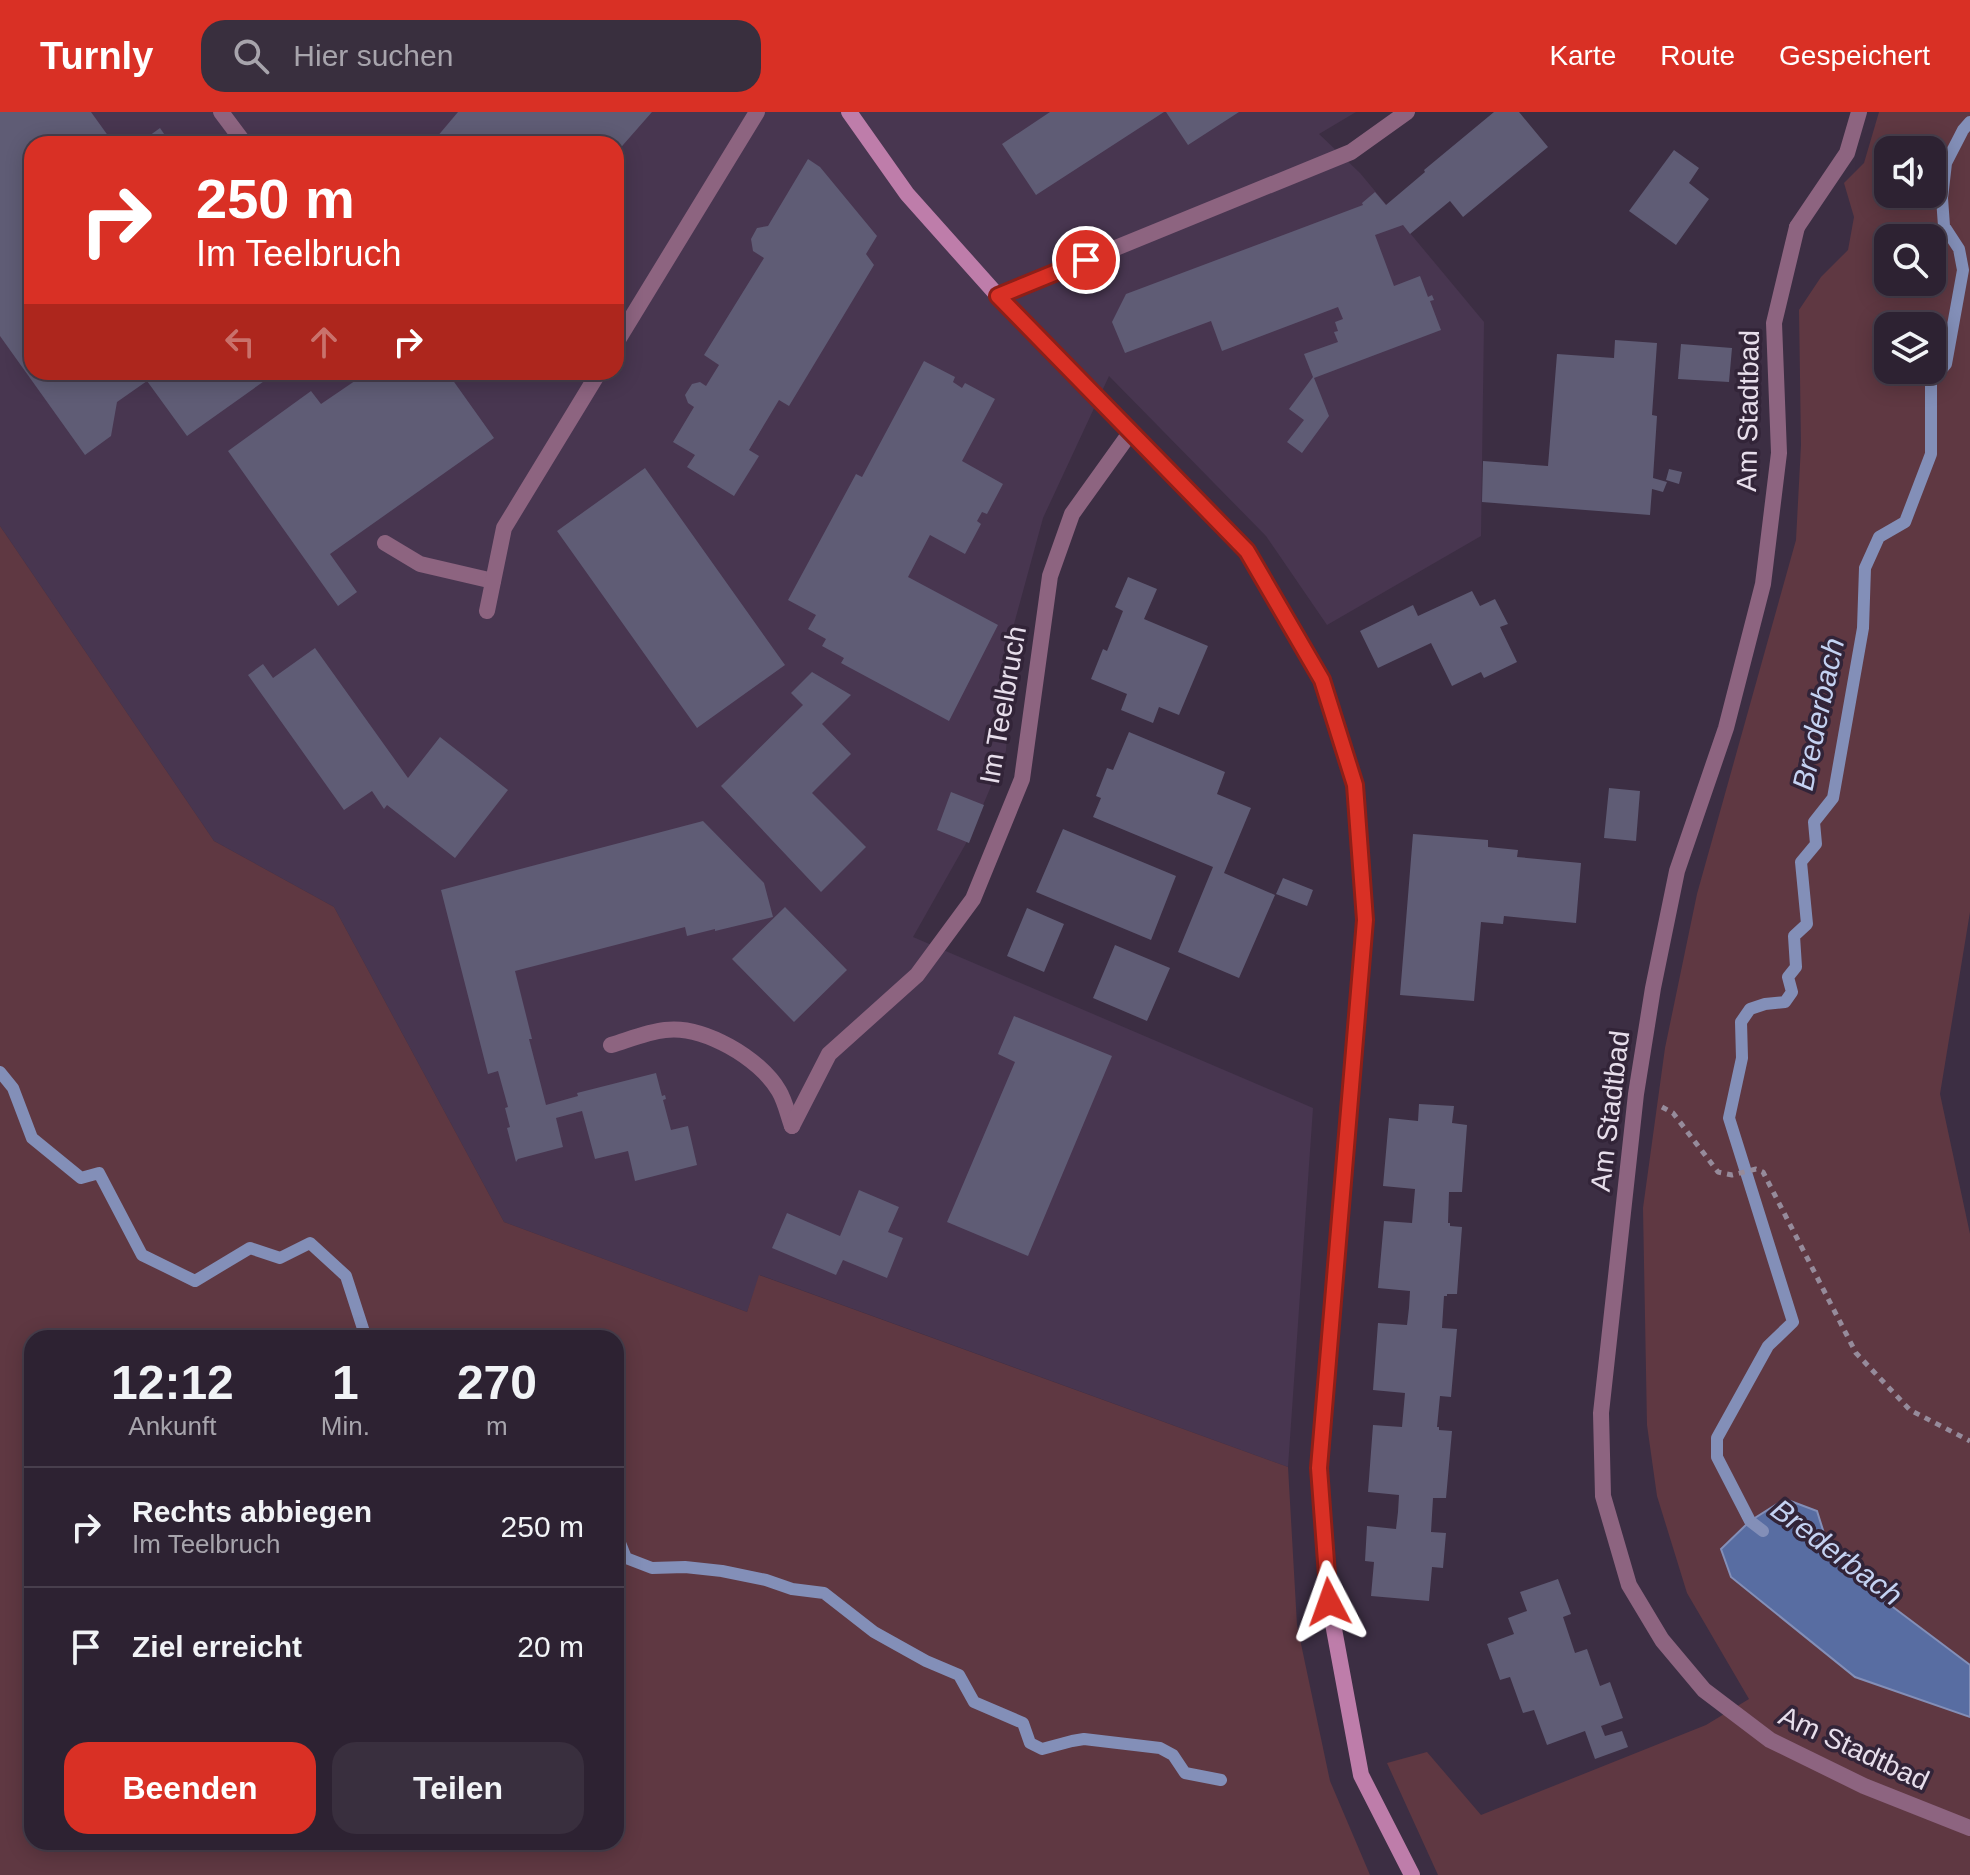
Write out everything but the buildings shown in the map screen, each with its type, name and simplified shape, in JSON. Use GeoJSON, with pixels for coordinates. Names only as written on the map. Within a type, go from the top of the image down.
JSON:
{"type":"FeatureCollection","features":[{"type":"Feature","properties":{"kind":"street"},"geometry":{"type":"LineString","coordinates":[[221,112],[239,136]]}},
{"type":"Feature","properties":{"kind":"street"},"geometry":{"type":"LineString","coordinates":[[624,330],[757,112]]}},
{"type":"Feature","properties":{"kind":"street"},"geometry":{"type":"LineString","coordinates":[[849,112],[907,194],[998,296],[1247,551],[1322,680],[1355,785],[1365,920],[1319,1468],[1329,1602],[1361,1775],[1412,1875]]}},
{"type":"Feature","properties":{"kind":"street"},"geometry":{"type":"LineString","coordinates":[[998,296],[1351,152],[1407,112]]}},
{"type":"Feature","properties":{"kind":"street","name":"Am Stadtbad"},"geometry":{"type":"LineString","coordinates":[[1859,112],[1847,153],[1797,227],[1774,323],[1779,453],[1763,584],[1726,728],[1677,871],[1653,988],[1636,1094],[1601,1413],[1603,1496],[1629,1585],[1662,1640],[1704,1690],[1770,1740],[1864,1786],[1970,1828]]}},
{"type":"Feature","properties":{"kind":"street"},"geometry":{"type":"LineString","coordinates":[[487,611],[504,528],[594,380]]}},
{"type":"Feature","properties":{"kind":"street","name":"Im Teelbruch"},"geometry":{"type":"LineString","coordinates":[[611,1045],[666,1030],[691,1032],[718,1040],[753,1061],[770,1077],[781,1093],[792,1126],[829,1054],[917,975],[973,899],[1022,779],[1050,576],[1072,514],[1130,433]]}},
{"type":"Feature","properties":{"kind":"street"},"geometry":{"type":"LineString","coordinates":[[385,543],[420,564],[493,581]]}},
{"type":"Feature","properties":{"kind":"path"},"geometry":{"type":"LineString","coordinates":[[1636,1094],[1673,1113],[1718,1172],[1732,1175],[1756,1169],[1763,1172],[1856,1353],[1910,1410],[1970,1441]]}},
{"type":"Feature","properties":{"kind":"shaded area"},"geometry":{"type":"Polygon","coordinates":[[[0,112],[1356,112],[1319,134],[1360,173],[1484,322],[1481,536],[1327,625],[1266,536],[1109,376],[1043,518],[1014,624],[1006,751],[969,838],[913,937],[1313,1108],[1288,1467],[760,1275],[747,1312],[504,1222],[334,907],[214,841],[0,526],[0,112]]]}},
{"type":"Feature","properties":{"kind":"shaded area"},"geometry":{"type":"Polygon","coordinates":[[[1879,112],[1970,112],[1970,912],[1940,1094],[1970,1234],[1970,1875],[1438,1875],[1387,1763],[1427,1752],[1481,1815],[1706,1725],[1749,1699],[1687,1593],[1657,1496],[1647,1425],[1643,1208],[1665,1048],[1697,894],[1796,540],[1801,445],[1799,310],[1821,277],[1848,250],[1854,217],[1844,183],[1864,163],[1879,112]]]}},
{"type":"Feature","properties":{"kind":"shaded area"},"geometry":{"type":"Polygon","coordinates":[[[0,526],[214,841],[334,907],[504,1222],[747,1312],[759,1275],[1288,1467],[1297,1625],[1330,1781],[1370,1875],[0,1875],[0,526]]]}},
{"type":"Feature","properties":{"kind":"water"},"geometry":{"type":"Polygon","coordinates":[[[1785,1499],[1817,1511],[1833,1562],[1970,1665],[1970,1717],[1855,1677],[1731,1577],[1721,1549],[1750,1521],[1785,1499]]]}},
{"type":"Feature","properties":{"kind":"waterway","name":"Brederbach"},"geometry":{"type":"LineString","coordinates":[[1763,1531],[1750,1521],[1717,1457],[1717,1438],[1768,1346],[1793,1322],[1729,1118],[1742,1058],[1741,1022],[1750,1009],[1785,1002],[1792,992],[1788,977],[1796,967],[1794,936],[1807,924],[1801,862],[1816,844],[1814,822],[1833,798],[1863,628],[1865,568],[1879,537],[1905,522],[1931,454],[1931,381],[1946,364],[1963,270],[1959,249],[1944,226],[1942,198],[1946,163],[1970,122]]}},
{"type":"Feature","properties":{"kind":"waterway"},"geometry":{"type":"LineString","coordinates":[[0,1072],[13,1088],[32,1138],[81,1178],[99,1173],[142,1255],[195,1281],[250,1248],[280,1258],[310,1243],[346,1276],[363,1330]]}},
{"type":"Feature","properties":{"kind":"waterway"},"geometry":{"type":"LineString","coordinates":[[624,1553],[626,1558],[652,1568],[685,1567],[722,1571],[792,1589],[824,1593],[874,1632],[926,1661],[959,1675],[974,1702],[1023,1723],[1030,1743],[1042,1749],[1084,1739],[1160,1748],[1173,1755],[1185,1773],[1221,1780]]}},
{"type":"Feature","properties":{"kind":"route"},"geometry":{"type":"LineString","coordinates":[[1086,260],[998,296],[1247,551],[1322,680],[1355,785],[1365,920],[1319,1468],[1329,1602]]}}]}
